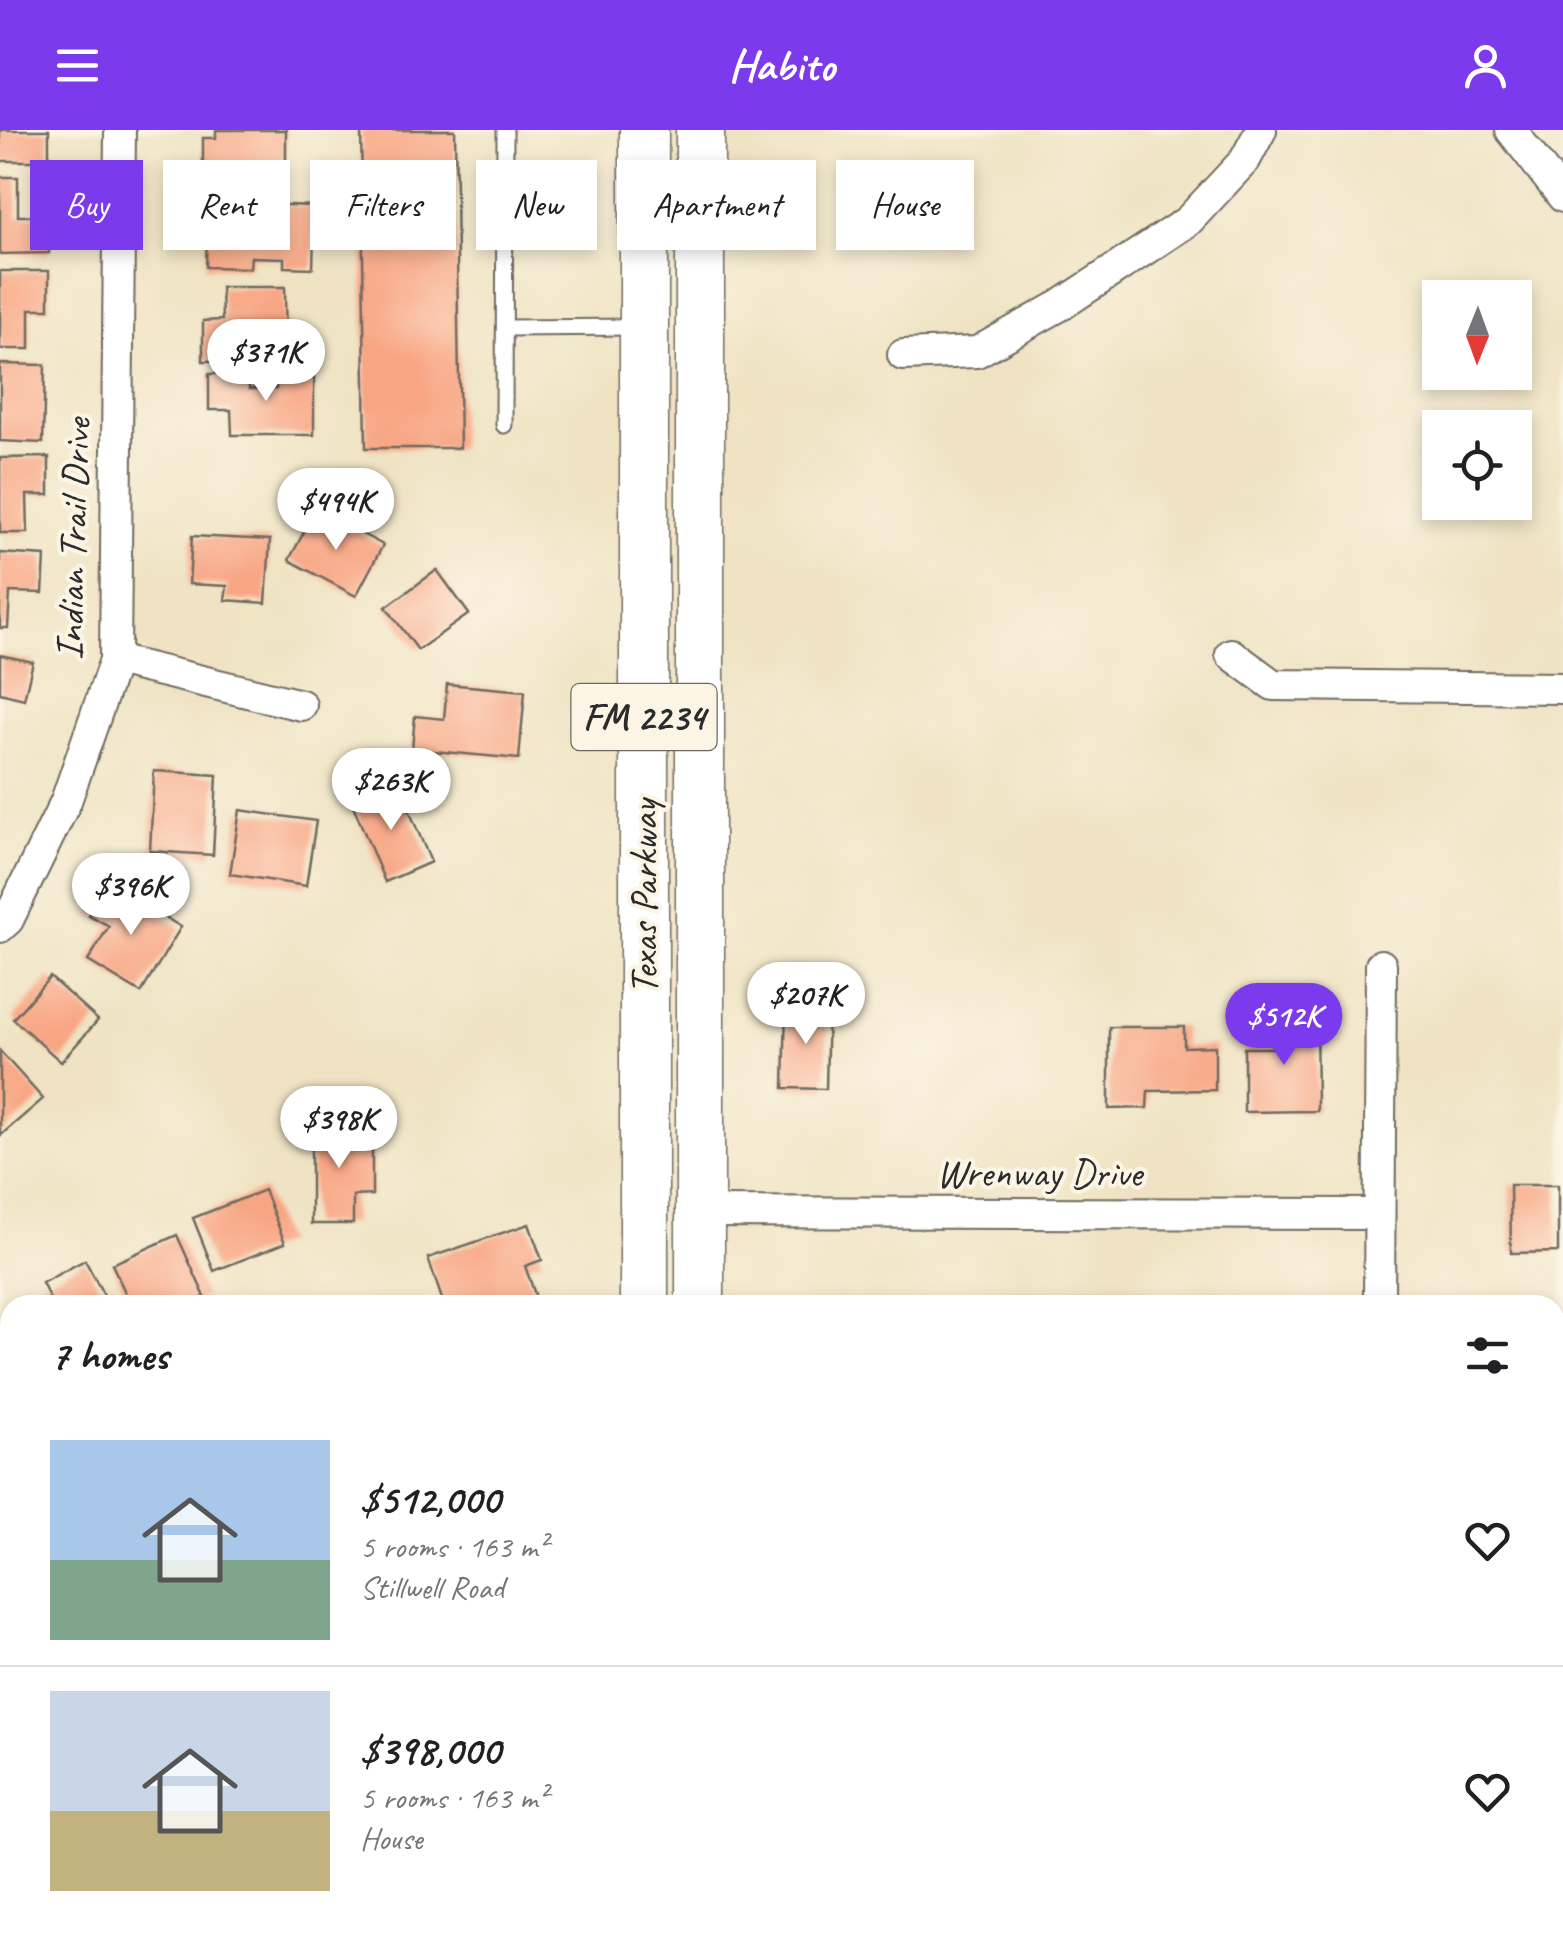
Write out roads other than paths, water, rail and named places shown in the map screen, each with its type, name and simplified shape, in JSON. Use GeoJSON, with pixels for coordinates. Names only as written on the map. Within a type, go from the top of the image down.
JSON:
{"type":"FeatureCollection","features":[{"type":"Feature","properties":{"kind":"main road","name":"Texas Parkway"},"geometry":{"type":"LineString","coordinates":[[644,130],[644,1295]]}},
{"type":"Feature","properties":{"kind":"main road","name":"Texas Parkway"},"geometry":{"type":"LineString","coordinates":[[700,130],[700,1295]]}},
{"type":"Feature","properties":{"kind":"street","name":"Indian Trail Drive"},"geometry":{"type":"LineString","coordinates":[[0,927],[8,920],[66,801],[116,660],[120,130]]}},
{"type":"Feature","properties":{"kind":"street"},"geometry":{"type":"LineString","coordinates":[[903,355],[978,352],[1061,304],[1188,221],[1245,160],[1262,130]]}},
{"type":"Feature","properties":{"kind":"street"},"geometry":{"type":"LineString","coordinates":[[1511,130],[1563,198]]}},
{"type":"Feature","properties":{"kind":"street"},"geometry":{"type":"LineString","coordinates":[[1231,654],[1273,684],[1563,688]]}},
{"type":"Feature","properties":{"kind":"street"},"geometry":{"type":"LineString","coordinates":[[116,660],[301,705]]}},
{"type":"Feature","properties":{"kind":"street"},"geometry":{"type":"LineString","coordinates":[[1380,1295],[1381,965]]}},
{"type":"Feature","properties":{"kind":"street","name":"Wrenway Drive"},"geometry":{"type":"LineString","coordinates":[[700,1212],[1378,1214]]}},
{"type":"Feature","properties":{"kind":"lane"},"geometry":{"type":"LineString","coordinates":[[504,425],[505,130]]}},
{"type":"Feature","properties":{"kind":"lane"},"geometry":{"type":"LineString","coordinates":[[505,328],[643,327]]}}]}
